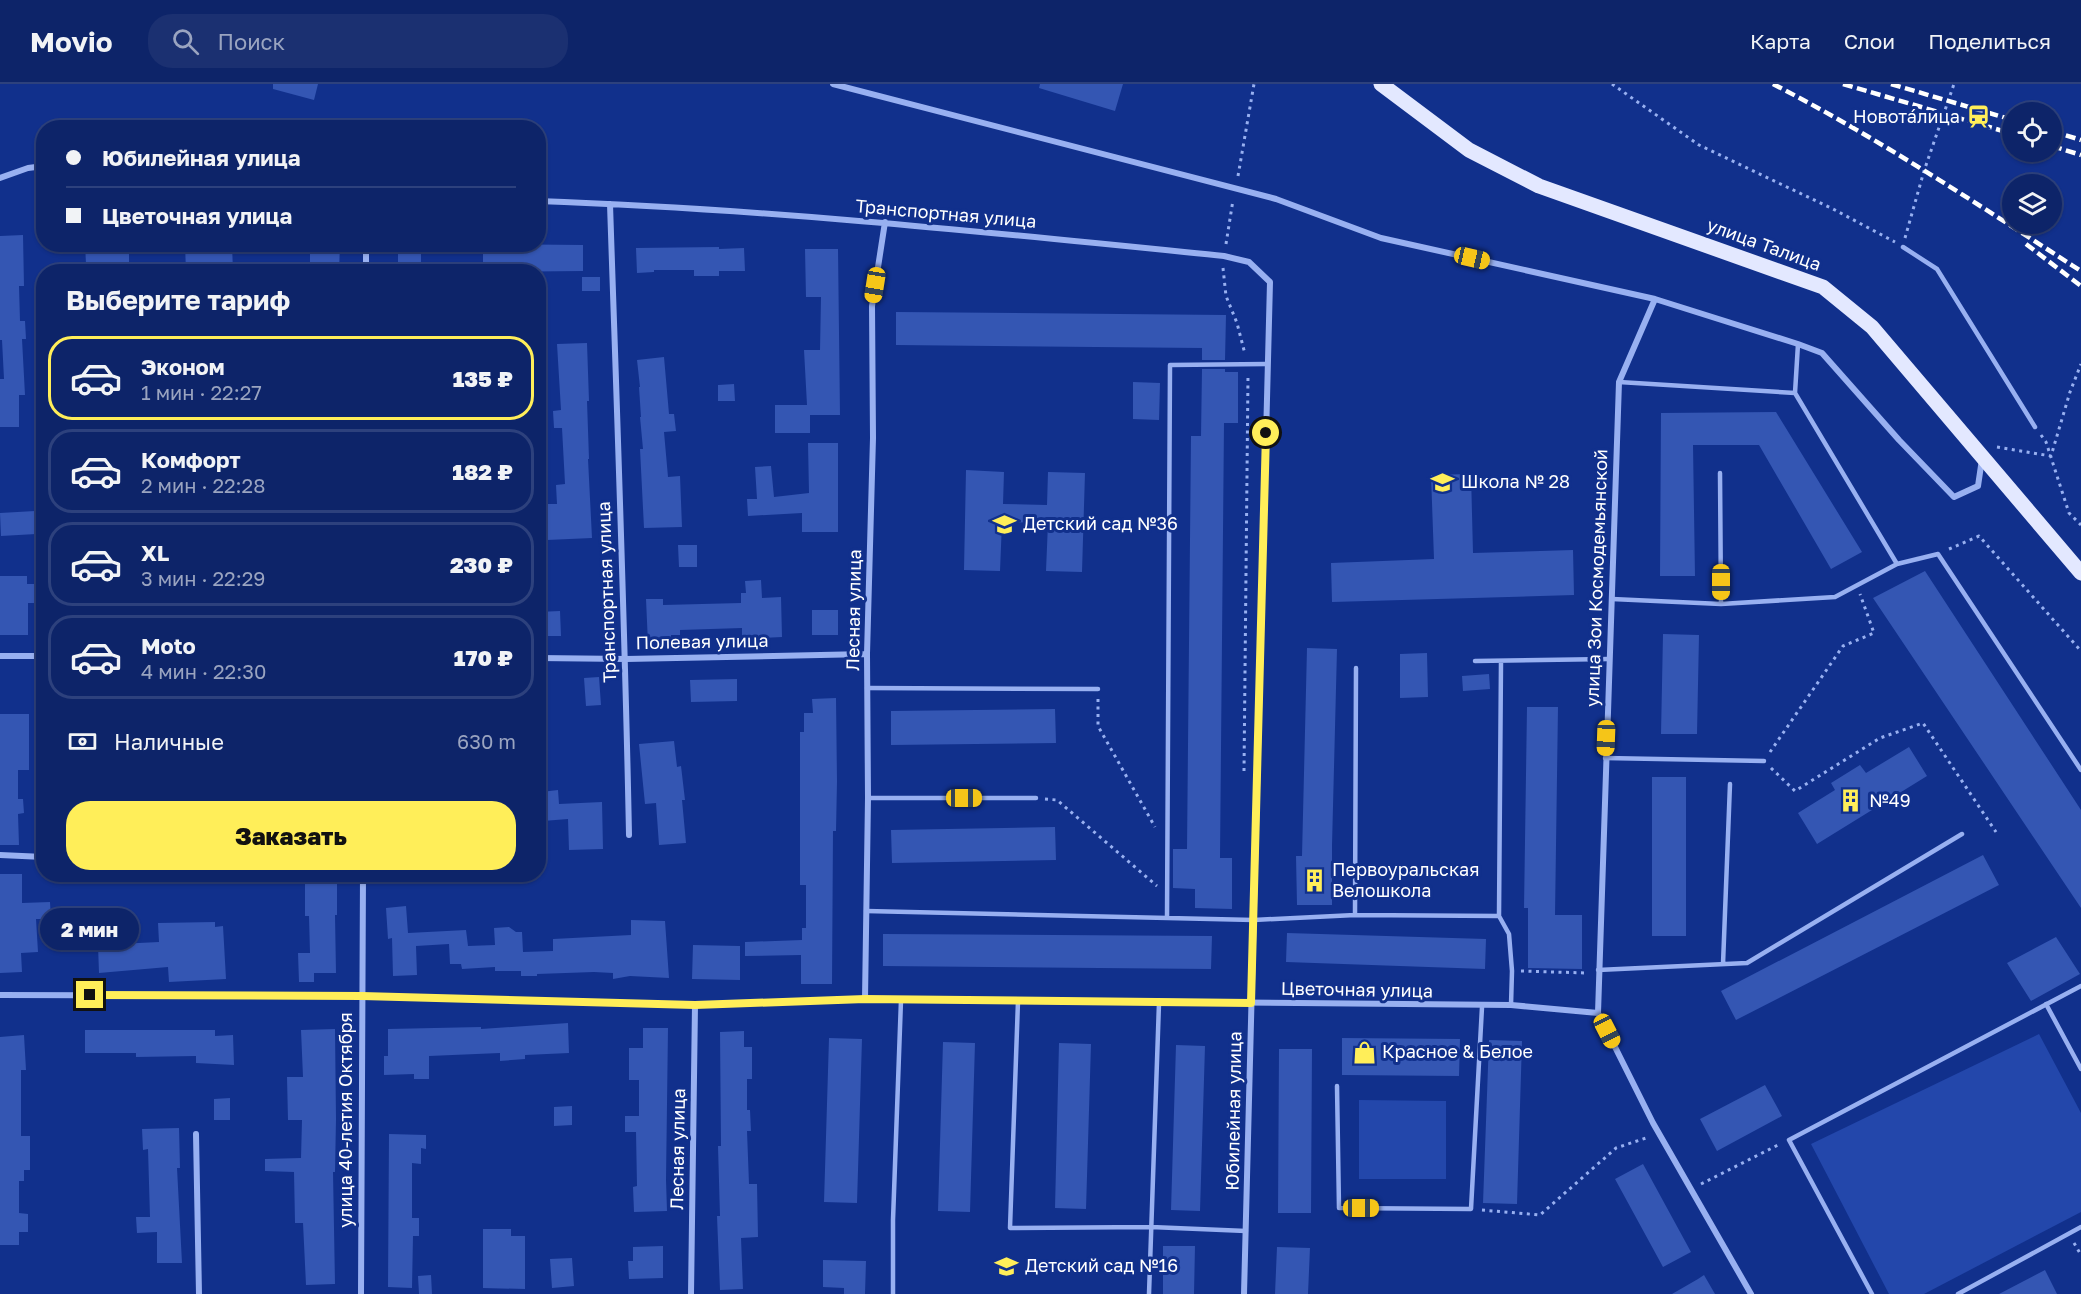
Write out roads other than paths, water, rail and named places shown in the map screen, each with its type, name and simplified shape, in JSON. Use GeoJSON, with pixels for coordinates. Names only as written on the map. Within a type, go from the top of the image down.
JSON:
{"type":"FeatureCollection","features":[{"type":"Feature","properties":{"kind":"main road","name":"улица Талица"},"geometry":{"type":"LineString","coordinates":[[1381,84],[1469,150],[1539,186],[1823,287],[1872,327],[2081,573]]}},
{"type":"Feature","properties":{"kind":"street"},"geometry":{"type":"LineString","coordinates":[[833,84],[1276,199],[1381,238],[1655,299],[1798,344],[1822,353],[1899,440],[1954,496],[1978,486],[1982,456]]}},
{"type":"Feature","properties":{"kind":"street"},"geometry":{"type":"LineString","coordinates":[[0,178],[36,167]]}},
{"type":"Feature","properties":{"kind":"street","name":"Транспортная улица"},"geometry":{"type":"LineString","coordinates":[[546,201],[885,222],[1224,256],[1249,262],[1270,282]]}},
{"type":"Feature","properties":{"kind":"street","name":"Транспортная улица"},"geometry":{"type":"LineString","coordinates":[[610,204],[626,659],[628,835]]}},
{"type":"Feature","properties":{"kind":"street","name":"Лесная улица"},"geometry":{"type":"LineString","coordinates":[[865,999],[868,798],[867,654],[873,438],[872,306],[885,222]]}},
{"type":"Feature","properties":{"kind":"street","name":"Юбилейная улица"},"geometry":{"type":"LineString","coordinates":[[1244,1294],[1270,282]]}},
{"type":"Feature","properties":{"kind":"street","name":"улица Зои Космодемьянской"},"geometry":{"type":"LineString","coordinates":[[1655,299],[1618,382],[1598,1013],[1659,1134],[1751,1294]]}},
{"type":"Feature","properties":{"kind":"street","name":"Полевая улица"},"geometry":{"type":"LineString","coordinates":[[546,658],[626,659],[867,654]]}},
{"type":"Feature","properties":{"kind":"street"},"geometry":{"type":"LineString","coordinates":[[0,656],[36,656]]}},
{"type":"Feature","properties":{"kind":"street"},"geometry":{"type":"LineString","coordinates":[[0,855],[36,857]]}},
{"type":"Feature","properties":{"kind":"street","name":"улица 40-летия Октября"},"geometry":{"type":"LineString","coordinates":[[361,1294],[363,882]]}},
{"type":"Feature","properties":{"kind":"street","name":"Цветочная улица"},"geometry":{"type":"LineString","coordinates":[[0,995],[362,996],[695,1005],[865,999],[1511,1005],[1598,1013]]}},
{"type":"Feature","properties":{"kind":"street","name":"Лесная улица"},"geometry":{"type":"LineString","coordinates":[[691,1294],[695,1005]]}},
{"type":"Feature","properties":{"kind":"street"},"geometry":{"type":"LineString","coordinates":[[196,1134],[199,1294]]}},
{"type":"Feature","properties":{"kind":"lane"},"geometry":{"type":"LineString","coordinates":[[1903,247],[1936,269],[2035,427]]}},
{"type":"Feature","properties":{"kind":"lane"},"geometry":{"type":"LineString","coordinates":[[1798,344],[1795,393],[1897,564]]}},
{"type":"Feature","properties":{"kind":"lane"},"geometry":{"type":"LineString","coordinates":[[1167,918],[1170,365],[1267,364]]}},
{"type":"Feature","properties":{"kind":"lane"},"geometry":{"type":"LineString","coordinates":[[1618,382],[1795,393]]}},
{"type":"Feature","properties":{"kind":"lane"},"geometry":{"type":"LineString","coordinates":[[1720,473],[1721,604]]}},
{"type":"Feature","properties":{"kind":"lane"},"geometry":{"type":"LineString","coordinates":[[1612,599],[1721,604],[1835,597],[1897,564],[1938,554],[2081,770]]}},
{"type":"Feature","properties":{"kind":"lane"},"geometry":{"type":"LineString","coordinates":[[1475,661],[1609,659]]}},
{"type":"Feature","properties":{"kind":"lane"},"geometry":{"type":"LineString","coordinates":[[1501,662],[1499,916],[1509,934],[1512,971],[1511,1005]]}},
{"type":"Feature","properties":{"kind":"lane"},"geometry":{"type":"LineString","coordinates":[[1355,915],[1356,668]]}},
{"type":"Feature","properties":{"kind":"lane"},"geometry":{"type":"LineString","coordinates":[[867,688],[1098,689]]}},
{"type":"Feature","properties":{"kind":"lane"},"geometry":{"type":"LineString","coordinates":[[1605,758],[1764,760]]}},
{"type":"Feature","properties":{"kind":"lane"},"geometry":{"type":"LineString","coordinates":[[1723,964],[1730,784]]}},
{"type":"Feature","properties":{"kind":"lane"},"geometry":{"type":"LineString","coordinates":[[868,798],[1036,798]]}},
{"type":"Feature","properties":{"kind":"lane"},"geometry":{"type":"LineString","coordinates":[[1598,970],[1747,963],[1962,834]]}},
{"type":"Feature","properties":{"kind":"lane"},"geometry":{"type":"LineString","coordinates":[[866,911],[1254,920],[1355,915],[1499,916]]}},
{"type":"Feature","properties":{"kind":"lane"},"geometry":{"type":"LineString","coordinates":[[1872,1294],[1789,1140],[2081,986]]}},
{"type":"Feature","properties":{"kind":"lane"},"geometry":{"type":"LineString","coordinates":[[893,1294],[901,1000]]}},
{"type":"Feature","properties":{"kind":"lane"},"geometry":{"type":"LineString","coordinates":[[1018,1001],[1010,1228],[1151,1227],[1246,1231]]}},
{"type":"Feature","properties":{"kind":"lane"},"geometry":{"type":"LineString","coordinates":[[1149,1294],[1159,1002]]}},
{"type":"Feature","properties":{"kind":"lane"},"geometry":{"type":"LineString","coordinates":[[2046,1004],[2081,1069]]}},
{"type":"Feature","properties":{"kind":"lane"},"geometry":{"type":"LineString","coordinates":[[1337,1086],[1340,1208],[1471,1209],[1482,1006]]}},
{"type":"Feature","properties":{"kind":"lane"},"geometry":{"type":"LineString","coordinates":[[1958,1294],[2081,1227]]}},
{"type":"Feature","properties":{"kind":"railway"},"geometry":{"type":"LineString","coordinates":[[1773,84],[1891,150],[2081,271]]}},
{"type":"Feature","properties":{"kind":"railway"},"geometry":{"type":"LineString","coordinates":[[1843,84],[2002,131]]}},
{"type":"Feature","properties":{"kind":"railway"},"geometry":{"type":"LineString","coordinates":[[1891,84],[2002,117]]}},
{"type":"Feature","properties":{"kind":"railway"},"geometry":{"type":"LineString","coordinates":[[2062,134],[2081,140]]}},
{"type":"Feature","properties":{"kind":"railway"},"geometry":{"type":"LineString","coordinates":[[2062,149],[2081,155]]}},
{"type":"Feature","properties":{"kind":"railway"},"geometry":{"type":"LineString","coordinates":[[2026,244],[2081,286]]}},
{"type":"Feature","properties":{"kind":"place","name":"Новота́лица"},"geometry":{"type":"Point","coordinates":[1978,117]}},
{"type":"Feature","properties":{"kind":"place","name":"Школа № 28"},"geometry":{"type":"Point","coordinates":[1443,482]}},
{"type":"Feature","properties":{"kind":"place","name":"Детский сад №36"},"geometry":{"type":"Point","coordinates":[1005,524]}},
{"type":"Feature","properties":{"kind":"place","name":"№49"},"geometry":{"type":"Point","coordinates":[1851,801]}},
{"type":"Feature","properties":{"kind":"place","name":"Первоуральская Велошкола"},"geometry":{"type":"Point","coordinates":[1314,880]}},
{"type":"Feature","properties":{"kind":"place","name":"Красное & Белое"},"geometry":{"type":"Point","coordinates":[1364,1052]}},
{"type":"Feature","properties":{"kind":"place","name":"Детский сад №16"},"geometry":{"type":"Point","coordinates":[1007,1266]}}]}
